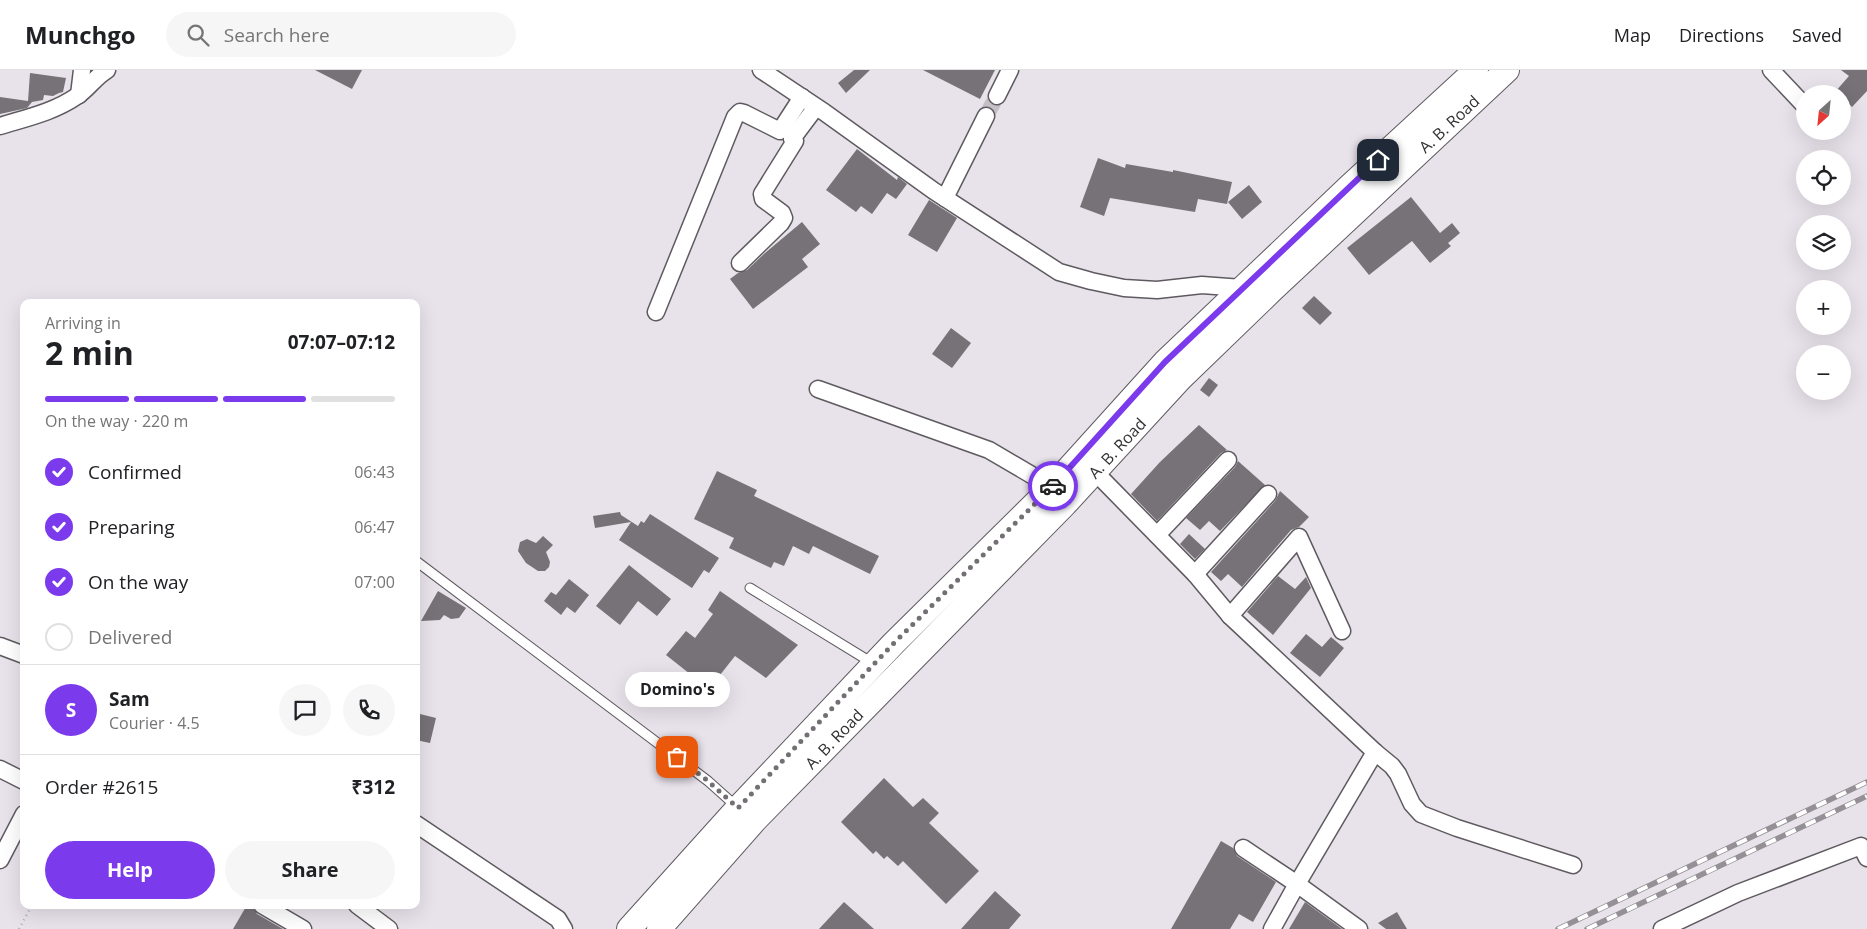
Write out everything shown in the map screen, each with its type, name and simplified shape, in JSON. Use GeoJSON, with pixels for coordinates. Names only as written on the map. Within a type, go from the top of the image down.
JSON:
{"type":"FeatureCollection","features":[{"type":"Feature","properties":{"kind":"main road","name":"A. B. Road"},"geometry":{"type":"LineString","coordinates":[[1225,320],[1242,288],[1476,70]]}},
{"type":"Feature","properties":{"kind":"main road","name":"A. B. Road"},"geometry":{"type":"LineString","coordinates":[[629,929],[738,808],[874,664],[1052,487],[1225,320],[1507,70]]}},
{"type":"Feature","properties":{"kind":"main road","name":"A. B. Road"},"geometry":{"type":"LineString","coordinates":[[659,929],[755,820],[1095,472],[1173,371]]}},
{"type":"Feature","properties":{"kind":"street"},"geometry":{"type":"LineString","coordinates":[[80,95],[82,70]]}},
{"type":"Feature","properties":{"kind":"street"},"geometry":{"type":"LineString","coordinates":[[0,126],[58,108],[80,95],[98,75],[107,70]]}},
{"type":"Feature","properties":{"kind":"street"},"geometry":{"type":"LineString","coordinates":[[997,96],[1010,70]]}},
{"type":"Feature","properties":{"kind":"street"},"geometry":{"type":"LineString","coordinates":[[1771,70],[1796,96]]}},
{"type":"Feature","properties":{"kind":"street"},"geometry":{"type":"LineString","coordinates":[[765,71],[945,198],[1059,272],[1124,288],[1157,290],[1202,285],[1242,288]]}},
{"type":"Feature","properties":{"kind":"street"},"geometry":{"type":"LineString","coordinates":[[786,135],[802,97]]}},
{"type":"Feature","properties":{"kind":"street"},"geometry":{"type":"LineString","coordinates":[[786,135],[816,107]]}},
{"type":"Feature","properties":{"kind":"street"},"geometry":{"type":"LineString","coordinates":[[656,312],[735,117],[740,112],[796,141],[762,194],[763,199],[782,213],[784,218],[740,263]]}},
{"type":"Feature","properties":{"kind":"street"},"geometry":{"type":"LineString","coordinates":[[945,198],[986,116]]}},
{"type":"Feature","properties":{"kind":"street"},"geometry":{"type":"LineString","coordinates":[[818,389],[989,450],[1052,487]]}},
{"type":"Feature","properties":{"kind":"street"},"geometry":{"type":"LineString","coordinates":[[1157,535],[1228,460]]}},
{"type":"Feature","properties":{"kind":"street"},"geometry":{"type":"LineString","coordinates":[[1095,472],[1195,574],[1230,616],[1392,766],[1398,774],[1412,804],[1421,814],[1457,828],[1573,865]]}},
{"type":"Feature","properties":{"kind":"street"},"geometry":{"type":"LineString","coordinates":[[1195,574],[1268,494]]}},
{"type":"Feature","properties":{"kind":"street"},"geometry":{"type":"LineString","coordinates":[[1230,616],[1299,537],[1342,631]]}},
{"type":"Feature","properties":{"kind":"street"},"geometry":{"type":"LineString","coordinates":[[0,646],[20,654]]}},
{"type":"Feature","properties":{"kind":"street"},"geometry":{"type":"LineString","coordinates":[[1272,929],[1375,752]]}},
{"type":"Feature","properties":{"kind":"street"},"geometry":{"type":"LineString","coordinates":[[0,769],[20,779]]}},
{"type":"Feature","properties":{"kind":"street"},"geometry":{"type":"LineString","coordinates":[[0,860],[20,822]]}},
{"type":"Feature","properties":{"kind":"street"},"geometry":{"type":"LineString","coordinates":[[420,827],[558,919],[564,929]]}},
{"type":"Feature","properties":{"kind":"street"},"geometry":{"type":"LineString","coordinates":[[1662,929],[1738,893],[1861,846],[1867,858]]}},
{"type":"Feature","properties":{"kind":"street"},"geometry":{"type":"LineString","coordinates":[[1243,848],[1359,929]]}},
{"type":"Feature","properties":{"kind":"street"},"geometry":{"type":"LineString","coordinates":[[269,909],[303,929]]}},
{"type":"Feature","properties":{"kind":"street"},"geometry":{"type":"LineString","coordinates":[[362,909],[389,929]]}},
{"type":"Feature","properties":{"kind":"lane"},"geometry":{"type":"LineString","coordinates":[[420,564],[708,781],[738,808]]}},
{"type":"Feature","properties":{"kind":"lane"},"geometry":{"type":"LineString","coordinates":[[750,588],[874,664]]}},
{"type":"Feature","properties":{"kind":"path"},"geometry":{"type":"LineString","coordinates":[[19,929],[30,909]]}},
{"type":"Feature","properties":{"kind":"building"},"geometry":{"type":"Polygon","coordinates":[[[315,70],[362,70],[352,89],[315,70]]]}},
{"type":"Feature","properties":{"kind":"building"},"geometry":{"type":"Polygon","coordinates":[[[854,70],[870,70],[846,93],[838,83],[854,70]]]}},
{"type":"Feature","properties":{"kind":"building"},"geometry":{"type":"Polygon","coordinates":[[[923,70],[995,70],[980,99],[923,70]]]}},
{"type":"Feature","properties":{"kind":"building"},"geometry":{"type":"Polygon","coordinates":[[[1841,70],[1867,70],[1867,91],[1852,107],[1851,85],[1841,85],[1849,76],[1841,70]]]}},
{"type":"Feature","properties":{"kind":"building"},"geometry":{"type":"Polygon","coordinates":[[[30,73],[66,78],[63,92],[53,96],[44,95],[43,100],[32,102],[27,108],[0,114],[0,97],[28,101],[30,73]]]}},
{"type":"Feature","properties":{"kind":"building"},"geometry":{"type":"Polygon","coordinates":[[[857,149],[897,180],[898,177],[907,184],[896,199],[887,193],[872,214],[861,206],[856,212],[826,190],[857,149]]]}},
{"type":"Feature","properties":{"kind":"building"},"geometry":{"type":"Polygon","coordinates":[[[1098,158],[1125,168],[1126,164],[1173,172],[1173,170],[1232,182],[1227,204],[1198,199],[1195,212],[1110,198],[1104,216],[1080,207],[1098,158]]]}},
{"type":"Feature","properties":{"kind":"building"},"geometry":{"type":"Polygon","coordinates":[[[1249,185],[1262,202],[1242,219],[1228,202],[1249,185]]]}},
{"type":"Feature","properties":{"kind":"building"},"geometry":{"type":"Polygon","coordinates":[[[1411,197],[1440,233],[1452,223],[1460,233],[1448,243],[1451,246],[1430,263],[1412,241],[1369,275],[1347,248],[1411,197]]]}},
{"type":"Feature","properties":{"kind":"building"},"geometry":{"type":"Polygon","coordinates":[[[929,200],[957,218],[937,252],[908,235],[929,200]]]}},
{"type":"Feature","properties":{"kind":"building"},"geometry":{"type":"Polygon","coordinates":[[[802,222],[820,244],[802,259],[808,267],[753,309],[730,279],[738,273],[747,270],[802,222]]]}},
{"type":"Feature","properties":{"kind":"building"},"geometry":{"type":"Polygon","coordinates":[[[1314,296],[1332,313],[1320,325],[1302,308],[1314,296]]]}},
{"type":"Feature","properties":{"kind":"building"},"geometry":{"type":"Polygon","coordinates":[[[951,328],[971,343],[952,368],[932,354],[951,328]]]}},
{"type":"Feature","properties":{"kind":"building"},"geometry":{"type":"Polygon","coordinates":[[[1209,378],[1218,385],[1209,397],[1200,390],[1209,378]]]}},
{"type":"Feature","properties":{"kind":"building"},"geometry":{"type":"Polygon","coordinates":[[[1199,425],[1227,450],[1221,453],[1157,521],[1131,494],[1160,462],[1199,425]]]}},
{"type":"Feature","properties":{"kind":"building"},"geometry":{"type":"Polygon","coordinates":[[[1238,461],[1265,485],[1220,531],[1209,521],[1200,530],[1186,518],[1235,467],[1238,461]]]}},
{"type":"Feature","properties":{"kind":"building"},"geometry":{"type":"Polygon","coordinates":[[[717,471],[757,490],[754,496],[879,556],[870,574],[813,546],[809,554],[793,546],[784,566],[774,562],[771,568],[729,548],[734,538],[694,519],[717,471]]]}},
{"type":"Feature","properties":{"kind":"building"},"geometry":{"type":"Polygon","coordinates":[[[1280,491],[1309,517],[1299,527],[1291,530],[1242,587],[1228,574],[1221,581],[1211,572],[1275,501],[1280,491]]]}},
{"type":"Feature","properties":{"kind":"building"},"geometry":{"type":"Polygon","coordinates":[[[620,512],[621,515],[638,526],[641,521],[644,523],[650,514],[719,558],[709,573],[704,570],[692,588],[619,540],[631,522],[595,528],[593,516],[620,512]]]}},
{"type":"Feature","properties":{"kind":"building"},"geometry":{"type":"Polygon","coordinates":[[[1189,534],[1205,549],[1195,559],[1180,544],[1189,534]]]}},
{"type":"Feature","properties":{"kind":"building"},"geometry":{"type":"Polygon","coordinates":[[[543,536],[553,545],[546,552],[550,562],[549,567],[545,571],[538,571],[526,563],[518,551],[520,542],[527,539],[536,543],[543,536]]]}},
{"type":"Feature","properties":{"kind":"building"},"geometry":{"type":"Polygon","coordinates":[[[629,565],[671,599],[657,616],[638,601],[620,625],[596,606],[629,565]]]}},
{"type":"Feature","properties":{"kind":"building"},"geometry":{"type":"Polygon","coordinates":[[[1278,576],[1295,589],[1306,577],[1311,588],[1273,635],[1247,612],[1278,576]]]}},
{"type":"Feature","properties":{"kind":"building"},"geometry":{"type":"Polygon","coordinates":[[[569,579],[589,595],[575,613],[567,607],[561,615],[544,601],[551,592],[556,595],[569,579]]]}},
{"type":"Feature","properties":{"kind":"building"},"geometry":{"type":"Polygon","coordinates":[[[438,591],[466,608],[459,618],[451,619],[444,615],[440,620],[421,621],[438,591]]]}},
{"type":"Feature","properties":{"kind":"building"},"geometry":{"type":"Polygon","coordinates":[[[720,591],[798,645],[766,678],[735,656],[709,689],[666,655],[686,631],[695,638],[713,614],[708,610],[720,591]]]}},
{"type":"Feature","properties":{"kind":"building"},"geometry":{"type":"Polygon","coordinates":[[[1306,634],[1322,647],[1331,637],[1344,648],[1320,677],[1290,653],[1306,634]]]}},
{"type":"Feature","properties":{"kind":"building"},"geometry":{"type":"Polygon","coordinates":[[[420,714],[436,718],[430,743],[420,741],[420,714]]]}},
{"type":"Feature","properties":{"kind":"building"},"geometry":{"type":"Polygon","coordinates":[[[884,778],[913,807],[923,798],[939,813],[929,823],[979,871],[946,904],[903,861],[898,866],[887,856],[884,859],[876,851],[873,854],[841,822],[884,778]]]}},
{"type":"Feature","properties":{"kind":"building"},"geometry":{"type":"Polygon","coordinates":[[[1221,841],[1233,848],[1237,856],[1276,882],[1253,922],[1239,914],[1230,929],[1171,929],[1221,841]]]}},
{"type":"Feature","properties":{"kind":"building"},"geometry":{"type":"Polygon","coordinates":[[[995,891],[1021,915],[1009,929],[961,929],[995,891]]]}},
{"type":"Feature","properties":{"kind":"building"},"geometry":{"type":"Polygon","coordinates":[[[844,902],[874,929],[819,929],[844,902]]]}},
{"type":"Feature","properties":{"kind":"building"},"geometry":{"type":"Polygon","coordinates":[[[1305,902],[1342,929],[1289,929],[1305,902]]]}},
{"type":"Feature","properties":{"kind":"building"},"geometry":{"type":"Polygon","coordinates":[[[245,909],[253,909],[257,914],[283,929],[233,929],[245,909]]]}},
{"type":"Feature","properties":{"kind":"building"},"geometry":{"type":"Polygon","coordinates":[[[1397,912],[1407,929],[1386,929],[1378,923],[1397,912]]]}},
{"type":"Feature","properties":{"kind":"tunnel"},"geometry":{"type":"LineString","coordinates":[[986,116],[997,96]]}},
{"type":"Feature","properties":{"kind":"railway"},"geometry":{"type":"LineString","coordinates":[[1558,929],[1867,782]]}},
{"type":"Feature","properties":{"kind":"railway"},"geometry":{"type":"LineString","coordinates":[[1587,929],[1867,796]]}},
{"type":"Feature","properties":{"kind":"way so far"},"geometry":{"type":"LineString","coordinates":[[677,757],[738,808],[894,643],[1053,486]]}},
{"type":"Feature","properties":{"kind":"place","name":"Domino's"},"geometry":{"type":"Point","coordinates":[677,757]}},
{"type":"Feature","properties":{"kind":"route"},"geometry":{"type":"LineString","coordinates":[[1053,486],[1165,362],[1378,160]]}}]}
